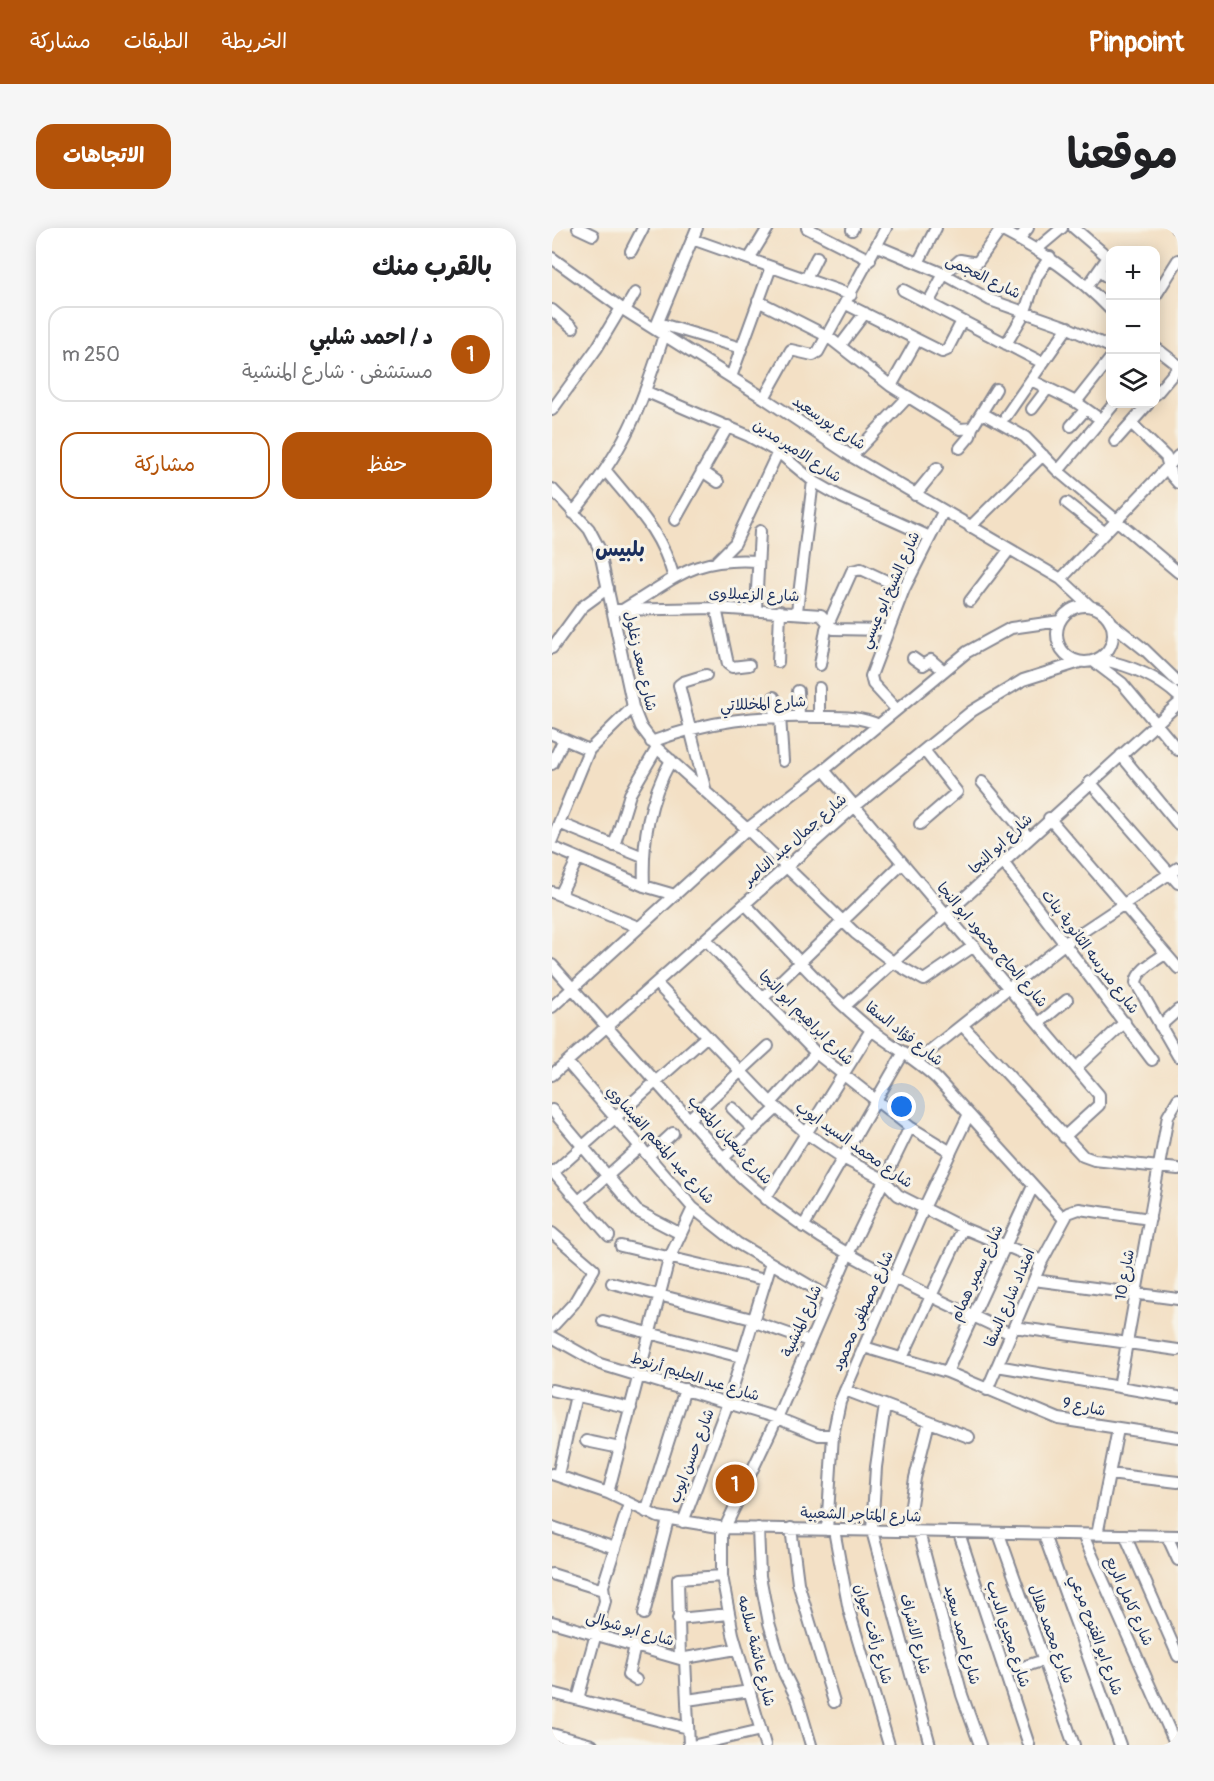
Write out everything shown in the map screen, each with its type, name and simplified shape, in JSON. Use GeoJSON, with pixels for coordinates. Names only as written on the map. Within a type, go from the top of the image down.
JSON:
{"type":"FeatureCollection","features":[{"type":"Feature","properties":{"kind":"street"},"geometry":{"type":"LineString","coordinates":[[578,228],[593,235]]}},
{"type":"Feature","properties":{"kind":"street"},"geometry":{"type":"LineString","coordinates":[[631,251],[643,228]]}},
{"type":"Feature","properties":{"kind":"street"},"geometry":{"type":"LineString","coordinates":[[749,259],[768,228]]}},
{"type":"Feature","properties":{"kind":"street"},"geometry":{"type":"LineString","coordinates":[[807,228],[870,260]]}},
{"type":"Feature","properties":{"kind":"street"},"geometry":{"type":"LineString","coordinates":[[764,398],[791,350],[816,354],[886,228]]}},
{"type":"Feature","properties":{"kind":"street"},"geometry":{"type":"LineString","coordinates":[[918,262],[936,228]]}},
{"type":"Feature","properties":{"kind":"street"},"geometry":{"type":"LineString","coordinates":[[1018,239],[1028,228]]}},
{"type":"Feature","properties":{"kind":"street"},"geometry":{"type":"LineString","coordinates":[[1036,249],[1062,228]]}},
{"type":"Feature","properties":{"kind":"street"},"geometry":{"type":"LineString","coordinates":[[1074,228],[1108,255],[1108,259],[1088,286]]}},
{"type":"Feature","properties":{"kind":"street"},"geometry":{"type":"LineString","coordinates":[[928,303],[944,274],[960,260],[976,264],[1002,229],[1050,257],[1088,286],[1106,305]]}},
{"type":"Feature","properties":{"kind":"street"},"geometry":{"type":"LineString","coordinates":[[573,513],[606,471],[629,434],[647,392],[659,329],[694,233],[749,259],[806,279],[848,299],[865,313],[945,352],[962,321]]}},
{"type":"Feature","properties":{"kind":"street","name":"شارع العجمى"},"geometry":{"type":"LineString","coordinates":[[877,246],[944,274],[990,300],[1024,314],[1068,327],[1106,345]]}},
{"type":"Feature","properties":{"kind":"street"},"geometry":{"type":"LineString","coordinates":[[806,279],[817,257]]}},
{"type":"Feature","properties":{"kind":"street"},"geometry":{"type":"LineString","coordinates":[[1006,344],[1024,314],[1037,276],[1050,257]]}},
{"type":"Feature","properties":{"kind":"street","name":"شارع بورسعيد"},"geometry":{"type":"LineString","coordinates":[[552,258],[623,309],[659,329],[852,456],[943,512],[1060,579],[1091,607]]}},
{"type":"Feature","properties":{"kind":"street"},"geometry":{"type":"LineString","coordinates":[[1160,287],[1178,260]]}},
{"type":"Feature","properties":{"kind":"street"},"geometry":{"type":"LineString","coordinates":[[731,377],[771,267]]}},
{"type":"Feature","properties":{"kind":"street"},"geometry":{"type":"LineString","coordinates":[[1099,271],[1106,276]]}},
{"type":"Feature","properties":{"kind":"street"},"geometry":{"type":"LineString","coordinates":[[903,290],[1043,363]]}},
{"type":"Feature","properties":{"kind":"street"},"geometry":{"type":"LineString","coordinates":[[552,410],[635,293]]}},
{"type":"Feature","properties":{"kind":"street"},"geometry":{"type":"LineString","coordinates":[[758,301],[827,336],[891,386],[960,429],[972,428]]}},
{"type":"Feature","properties":{"kind":"street"},"geometry":{"type":"LineString","coordinates":[[552,310],[573,328]]}},
{"type":"Feature","properties":{"kind":"street"},"geometry":{"type":"LineString","coordinates":[[840,346],[865,313]]}},
{"type":"Feature","properties":{"kind":"street"},"geometry":{"type":"LineString","coordinates":[[1006,416],[1068,327]]}},
{"type":"Feature","properties":{"kind":"street"},"geometry":{"type":"LineString","coordinates":[[659,329],[741,348]]}},
{"type":"Feature","properties":{"kind":"street"},"geometry":{"type":"LineString","coordinates":[[891,386],[917,340]]}},
{"type":"Feature","properties":{"kind":"street"},"geometry":{"type":"LineString","coordinates":[[1160,351],[1178,366],[1160,388]]}},
{"type":"Feature","properties":{"kind":"street"},"geometry":{"type":"LineString","coordinates":[[1076,402],[1106,363]]}},
{"type":"Feature","properties":{"kind":"street"},"geometry":{"type":"LineString","coordinates":[[1031,380],[1076,402],[1100,419]]}},
{"type":"Feature","properties":{"kind":"street"},"geometry":{"type":"LineString","coordinates":[[1032,409],[1048,388]]}},
{"type":"Feature","properties":{"kind":"street"},"geometry":{"type":"LineString","coordinates":[[960,448],[970,436],[972,428],[996,389]]}},
{"type":"Feature","properties":{"kind":"street","name":"شارع الامير مدين"},"geometry":{"type":"LineString","coordinates":[[647,392],[728,426],[778,452],[813,481],[870,512],[930,537]]}},
{"type":"Feature","properties":{"kind":"street"},"geometry":{"type":"LineString","coordinates":[[852,456],[908,397]]}},
{"type":"Feature","properties":{"kind":"street"},"geometry":{"type":"LineString","coordinates":[[1058,471],[1110,408]]}},
{"type":"Feature","properties":{"kind":"street"},"geometry":{"type":"LineString","coordinates":[[1115,441],[1144,408]]}},
{"type":"Feature","properties":{"kind":"street"},"geometry":{"type":"LineString","coordinates":[[1071,426],[1086,409]]}},
{"type":"Feature","properties":{"kind":"street"},"geometry":{"type":"LineString","coordinates":[[982,413],[1025,437],[1058,471],[1118,519],[1178,572]]}},
{"type":"Feature","properties":{"kind":"street"},"geometry":{"type":"LineString","coordinates":[[1131,423],[1166,457],[1171,475],[1178,483]]}},
{"type":"Feature","properties":{"kind":"street"},"geometry":{"type":"LineString","coordinates":[[675,520],[728,426]]}},
{"type":"Feature","properties":{"kind":"street"},"geometry":{"type":"LineString","coordinates":[[717,561],[735,543],[778,452]]}},
{"type":"Feature","properties":{"kind":"street"},"geometry":{"type":"LineString","coordinates":[[970,527],[1043,455]]}},
{"type":"Feature","properties":{"kind":"street"},"geometry":{"type":"LineString","coordinates":[[1060,579],[1178,456]]}},
{"type":"Feature","properties":{"kind":"street"},"geometry":{"type":"LineString","coordinates":[[915,495],[937,468]]}},
{"type":"Feature","properties":{"kind":"street"},"geometry":{"type":"LineString","coordinates":[[606,471],[656,532],[667,554],[674,578]]}},
{"type":"Feature","properties":{"kind":"street"},"geometry":{"type":"LineString","coordinates":[[702,471],[718,482]]}},
{"type":"Feature","properties":{"kind":"street"},"geometry":{"type":"LineString","coordinates":[[797,611],[813,481]]}},
{"type":"Feature","properties":{"kind":"street","name":"شارع سعد زغلول"},"geometry":{"type":"LineString","coordinates":[[553,493],[595,538],[608,588],[618,609],[633,707],[641,727],[654,745],[747,829],[843,922],[894,963],[921,979],[927,978],[974,946]]}},
{"type":"Feature","properties":{"kind":"street"},"geometry":{"type":"LineString","coordinates":[[1067,503],[1105,533]]}},
{"type":"Feature","properties":{"kind":"street","name":"شارع الشيخ ابو عيسي"},"geometry":{"type":"LineString","coordinates":[[896,710],[870,679],[886,630],[943,512]]}},
{"type":"Feature","properties":{"kind":"street"},"geometry":{"type":"LineString","coordinates":[[756,609],[760,531]]}},
{"type":"Feature","properties":{"kind":"street"},"geometry":{"type":"LineString","coordinates":[[970,601],[1009,550]]}},
{"type":"Feature","properties":{"kind":"street"},"geometry":{"type":"LineString","coordinates":[[618,609],[695,566],[717,561],[758,561]]}},
{"type":"Feature","properties":{"kind":"street"},"geometry":{"type":"LineString","coordinates":[[820,665],[821,648],[828,623],[850,573],[855,569],[861,569],[904,589]]}},
{"type":"Feature","properties":{"kind":"street"},"geometry":{"type":"LineString","coordinates":[[552,648],[557,630],[582,607],[608,588]]}},
{"type":"Feature","properties":{"kind":"street"},"geometry":{"type":"LineString","coordinates":[[1178,682],[1145,650],[1111,623],[1102,612],[1091,607],[1070,610],[1060,621],[1056,634],[1059,647],[1068,657],[1080,662],[1096,660],[1137,669],[1178,696]]}},
{"type":"Feature","properties":{"kind":"street"},"geometry":{"type":"LineString","coordinates":[[716,608],[728,664],[732,667],[749,666]]}},
{"type":"Feature","properties":{"kind":"street","name":"شارع الزعبلاوى"},"geometry":{"type":"LineString","coordinates":[[618,609],[716,608],[797,611],[821,615],[834,629],[886,630]]}},
{"type":"Feature","properties":{"kind":"street"},"geometry":{"type":"LineString","coordinates":[[778,662],[780,611]]}},
{"type":"Feature","properties":{"kind":"street"},"geometry":{"type":"LineString","coordinates":[[552,1007],[747,829],[825,770],[944,671],[996,634],[1027,624],[1060,621]]}},
{"type":"Feature","properties":{"kind":"street"},"geometry":{"type":"LineString","coordinates":[[1096,660],[1112,643],[1111,623]]}},
{"type":"Feature","properties":{"kind":"street"},"geometry":{"type":"LineString","coordinates":[[913,658],[923,664],[932,660],[944,671]]}},
{"type":"Feature","properties":{"kind":"street"},"geometry":{"type":"LineString","coordinates":[[1096,660],[1113,674],[1178,750]]}},
{"type":"Feature","properties":{"kind":"street","name":"شارع جمال عبد الناصر"},"geometry":{"type":"LineString","coordinates":[[552,1075],[854,807],[972,711],[1005,688],[1042,672],[1080,662]]}},
{"type":"Feature","properties":{"kind":"street"},"geometry":{"type":"LineString","coordinates":[[706,675],[680,685],[706,792]]}},
{"type":"Feature","properties":{"kind":"street"},"geometry":{"type":"LineString","coordinates":[[819,688],[819,717]]}},
{"type":"Feature","properties":{"kind":"street"},"geometry":{"type":"LineString","coordinates":[[798,691],[799,716]]}},
{"type":"Feature","properties":{"kind":"street"},"geometry":{"type":"LineString","coordinates":[[774,697],[783,761]]}},
{"type":"Feature","properties":{"kind":"street","name":"شارع ابو النجا"},"geometry":{"type":"LineString","coordinates":[[844,1006],[1178,704]]}},
{"type":"Feature","properties":{"kind":"street"},"geometry":{"type":"LineString","coordinates":[[552,840],[589,750],[633,707]]}},
{"type":"Feature","properties":{"kind":"street","name":"شارع المخللاتي"},"geometry":{"type":"LineString","coordinates":[[654,745],[690,728],[730,720],[778,716],[855,717],[879,725]]}},
{"type":"Feature","properties":{"kind":"street"},"geometry":{"type":"LineString","coordinates":[[552,735],[589,750]]}},
{"type":"Feature","properties":{"kind":"street"},"geometry":{"type":"LineString","coordinates":[[552,764],[564,739]]}},
{"type":"Feature","properties":{"kind":"street"},"geometry":{"type":"LineString","coordinates":[[614,846],[630,794],[654,745]]}},
{"type":"Feature","properties":{"kind":"street"},"geometry":{"type":"LineString","coordinates":[[920,824],[957,792],[924,750]]}},
{"type":"Feature","properties":{"kind":"street"},"geometry":{"type":"LineString","coordinates":[[1121,755],[1178,824]]}},
{"type":"Feature","properties":{"kind":"street"},"geometry":{"type":"LineString","coordinates":[[644,886],[643,857],[651,807],[671,760]]}},
{"type":"Feature","properties":{"kind":"street","name":"شارع الحاج محمود ابو النجا"},"geometry":{"type":"LineString","coordinates":[[825,770],[1100,1095],[1101,1100],[1064,1137]]}},
{"type":"Feature","properties":{"kind":"street"},"geometry":{"type":"LineString","coordinates":[[982,782],[1029,837]]}},
{"type":"Feature","properties":{"kind":"street"},"geometry":{"type":"LineString","coordinates":[[1090,782],[1173,870],[1178,883]]}},
{"type":"Feature","properties":{"kind":"street"},"geometry":{"type":"LineString","coordinates":[[1049,819],[1178,968]]}},
{"type":"Feature","properties":{"kind":"street"},"geometry":{"type":"LineString","coordinates":[[559,823],[643,857]]}},
{"type":"Feature","properties":{"kind":"street"},"geometry":{"type":"LineString","coordinates":[[552,847],[644,886],[675,895]]}},
{"type":"Feature","properties":{"kind":"street"},"geometry":{"type":"LineString","coordinates":[[578,858],[556,894],[638,927]]}},
{"type":"Feature","properties":{"kind":"street","name":"شارع مدرسه الثانوية بنات"},"geometry":{"type":"LineString","coordinates":[[1003,862],[1152,1060]]}},
{"type":"Feature","properties":{"kind":"street"},"geometry":{"type":"LineString","coordinates":[[764,997],[903,864]]}},
{"type":"Feature","properties":{"kind":"street"},"geometry":{"type":"LineString","coordinates":[[918,1060],[1064,944],[1173,870]]}},
{"type":"Feature","properties":{"kind":"street","name":"شارع فؤاد السقا"},"geometry":{"type":"LineString","coordinates":[[745,904],[844,1006],[871,1030],[918,1060],[950,1092],[968,1116],[1063,1218]]}},
{"type":"Feature","properties":{"kind":"street","name":"شارع ابراهيم ابو النجا"},"geometry":{"type":"LineString","coordinates":[[705,939],[764,997],[816,1053],[842,1076],[910,1127],[951,1152]]}},
{"type":"Feature","properties":{"kind":"street"},"geometry":{"type":"LineString","coordinates":[[1165,954],[1137,978],[1138,989],[1178,1056]]}},
{"type":"Feature","properties":{"kind":"street","name":"شارع شعبان المتعب"},"geometry":{"type":"LineString","coordinates":[[552,965],[723,1158],[765,1199],[803,1227],[848,1254],[932,1296],[973,1316],[1012,1330],[1178,1350]]}},
{"type":"Feature","properties":{"kind":"street","name":"شارع محمد السيد ايوب"},"geometry":{"type":"LineString","coordinates":[[656,983],[774,1105],[806,1133],[843,1158],[883,1179],[893,1192],[963,1228],[1042,1262]]}},
{"type":"Feature","properties":{"kind":"street"},"geometry":{"type":"LineString","coordinates":[[1039,1023],[1067,1000]]}},
{"type":"Feature","properties":{"kind":"street"},"geometry":{"type":"LineString","coordinates":[[1160,1026],[1178,1010]]}},
{"type":"Feature","properties":{"kind":"street"},"geometry":{"type":"LineString","coordinates":[[1077,1067],[1125,1022]]}},
{"type":"Feature","properties":{"kind":"street"},"geometry":{"type":"LineString","coordinates":[[962,1025],[1083,1156],[1094,1160],[1178,1169]]}},
{"type":"Feature","properties":{"kind":"street"},"geometry":{"type":"LineString","coordinates":[[765,1199],[871,1030]]}},
{"type":"Feature","properties":{"kind":"street"},"geometry":{"type":"LineString","coordinates":[[609,1236],[553,1172],[707,1036]]}},
{"type":"Feature","properties":{"kind":"street"},"geometry":{"type":"LineString","coordinates":[[689,1119],[768,1046]]}},
{"type":"Feature","properties":{"kind":"street"},"geometry":{"type":"LineString","coordinates":[[803,1227],[904,1052]]}},
{"type":"Feature","properties":{"kind":"street"},"geometry":{"type":"LineString","coordinates":[[723,1158],[754,1130],[816,1053]]}},
{"type":"Feature","properties":{"kind":"street","name":"شارع عبد المنعم الفيشاوي"},"geometry":{"type":"LineString","coordinates":[[567,1062],[693,1208],[717,1229],[829,1297]]}},
{"type":"Feature","properties":{"kind":"street","name":"شارع 10"},"geometry":{"type":"LineString","coordinates":[[1119,1387],[1168,1116],[1178,1099]]}},
{"type":"Feature","properties":{"kind":"street"},"geometry":{"type":"LineString","coordinates":[[732,1108],[754,1130]]}},
{"type":"Feature","properties":{"kind":"street"},"geometry":{"type":"LineString","coordinates":[[552,1110],[606,1177],[637,1211],[679,1233]]}},
{"type":"Feature","properties":{"kind":"street","name":"شارع مصطفى محمود"},"geometry":{"type":"LineString","coordinates":[[830,1530],[833,1435],[837,1411],[924,1208],[968,1116]]}},
{"type":"Feature","properties":{"kind":"street","name":"شارع المنشية"},"geometry":{"type":"LineString","coordinates":[[725,1528],[777,1418],[848,1254],[910,1127]]}},
{"type":"Feature","properties":{"kind":"street"},"geometry":{"type":"LineString","coordinates":[[579,1201],[606,1177],[673,1133]]}},
{"type":"Feature","properties":{"kind":"street","name":"شارع سمير همام"},"geometry":{"type":"LineString","coordinates":[[947,1372],[1033,1186]]}},
{"type":"Feature","properties":{"kind":"street"},"geometry":{"type":"LineString","coordinates":[[608,1493],[669,1258],[679,1233],[693,1208]]}},
{"type":"Feature","properties":{"kind":"street"},"geometry":{"type":"LineString","coordinates":[[1063,1218],[1073,1209],[1079,1209],[1150,1219]]}},
{"type":"Feature","properties":{"kind":"street","name":"امتداد شارع السقا"},"geometry":{"type":"LineString","coordinates":[[987,1390],[1063,1218]]}},
{"type":"Feature","properties":{"kind":"street"},"geometry":{"type":"LineString","coordinates":[[903,1358],[963,1228]]}},
{"type":"Feature","properties":{"kind":"street"},"geometry":{"type":"LineString","coordinates":[[552,1233],[594,1268],[574,1303],[552,1327]]}},
{"type":"Feature","properties":{"kind":"street"},"geometry":{"type":"LineString","coordinates":[[621,1246],[765,1280]]}},
{"type":"Feature","properties":{"kind":"street","name":"شارع حسن ايوب"},"geometry":{"type":"LineString","coordinates":[[683,1522],[728,1403],[771,1263]]}},
{"type":"Feature","properties":{"kind":"street"},"geometry":{"type":"LineString","coordinates":[[1034,1280],[1178,1299]]}},
{"type":"Feature","properties":{"kind":"street"},"geometry":{"type":"LineString","coordinates":[[612,1283],[752,1320],[809,1341]]}},
{"type":"Feature","properties":{"kind":"street"},"geometry":{"type":"LineString","coordinates":[[603,1321],[741,1357]]}},
{"type":"Feature","properties":{"kind":"street","name":"شارع عبد الحليم أرنوط"},"geometry":{"type":"LineString","coordinates":[[552,1337],[600,1364],[777,1418],[819,1435],[833,1435]]}},
{"type":"Feature","properties":{"kind":"street","name":"شارع 9"},"geometry":{"type":"LineString","coordinates":[[864,1347],[947,1372],[1059,1419],[1178,1437]]}},
{"type":"Feature","properties":{"kind":"street"},"geometry":{"type":"LineString","coordinates":[[997,1366],[1178,1397]]}},
{"type":"Feature","properties":{"kind":"street"},"geometry":{"type":"LineString","coordinates":[[646,1512],[685,1389]]}},
{"type":"Feature","properties":{"kind":"street"},"geometry":{"type":"LineString","coordinates":[[552,1390],[630,1407]]}},
{"type":"Feature","properties":{"kind":"street"},"geometry":{"type":"LineString","coordinates":[[845,1390],[969,1437]]}},
{"type":"Feature","properties":{"kind":"street"},"geometry":{"type":"LineString","coordinates":[[555,1474],[576,1395]]}},
{"type":"Feature","properties":{"kind":"street","name":"شارع الاشراف"},"geometry":{"type":"LineString","coordinates":[[885,1405],[876,1467],[872,1531],[930,1745]]}},
{"type":"Feature","properties":{"kind":"street"},"geometry":{"type":"LineString","coordinates":[[907,1532],[915,1478],[929,1422]]}},
{"type":"Feature","properties":{"kind":"street"},"geometry":{"type":"LineString","coordinates":[[1097,1534],[1118,1429]]}},
{"type":"Feature","properties":{"kind":"street"},"geometry":{"type":"LineString","coordinates":[[586,1441],[620,1448]]}},
{"type":"Feature","properties":{"kind":"street","name":"شارع المتاجر الشعبية"},"geometry":{"type":"LineString","coordinates":[[555,1474],[608,1493],[646,1512],[668,1519],[725,1528],[1173,1536]]}},
{"type":"Feature","properties":{"kind":"street"},"geometry":{"type":"LineString","coordinates":[[1109,1474],[1178,1482]]}},
{"type":"Feature","properties":{"kind":"street"},"geometry":{"type":"LineString","coordinates":[[578,1699],[605,1601],[603,1590],[629,1504]]}},
{"type":"Feature","properties":{"kind":"street"},"geometry":{"type":"LineString","coordinates":[[644,1614],[668,1519]]}},
{"type":"Feature","properties":{"kind":"street"},"geometry":{"type":"LineString","coordinates":[[552,1527],[615,1548]]}},
{"type":"Feature","properties":{"kind":"street","name":"شارع عائشة سلامه"},"geometry":{"type":"LineString","coordinates":[[725,1528],[721,1540],[722,1576],[729,1614],[736,1649],[765,1745]]}},
{"type":"Feature","properties":{"kind":"street"},"geometry":{"type":"LineString","coordinates":[[758,1528],[760,1576],[769,1623],[784,1673],[798,1701],[810,1745]]}},
{"type":"Feature","properties":{"kind":"street"},"geometry":{"type":"LineString","coordinates":[[791,1528],[798,1583],[834,1702]]}},
{"type":"Feature","properties":{"kind":"street","name":"شارع رأفت حيوان"},"geometry":{"type":"LineString","coordinates":[[830,1530],[849,1610],[889,1745]]}},
{"type":"Feature","properties":{"kind":"street","name":"شارع احمد سعيد"},"geometry":{"type":"LineString","coordinates":[[919,1532],[962,1695],[980,1745]]}},
{"type":"Feature","properties":{"kind":"street","name":"شارع مجدي الديب"},"geometry":{"type":"LineString","coordinates":[[959,1533],[1029,1745]]}},
{"type":"Feature","properties":{"kind":"street","name":"شارع محمد هلال"},"geometry":{"type":"LineString","coordinates":[[999,1534],[1074,1745]]}},
{"type":"Feature","properties":{"kind":"street","name":"شارع ابو الفتوح مرعي"},"geometry":{"type":"LineString","coordinates":[[1044,1535],[1120,1745]]}},
{"type":"Feature","properties":{"kind":"street","name":"شارع كامل الربع"},"geometry":{"type":"LineString","coordinates":[[1083,1535],[1176,1745]]}},
{"type":"Feature","properties":{"kind":"street"},"geometry":{"type":"LineString","coordinates":[[1125,1535],[1178,1656]]}},
{"type":"Feature","properties":{"kind":"street"},"geometry":{"type":"LineString","coordinates":[[1173,1536],[1178,1560]]}},
{"type":"Feature","properties":{"kind":"street"},"geometry":{"type":"LineString","coordinates":[[552,1574],[603,1590]]}},
{"type":"Feature","properties":{"kind":"street"},"geometry":{"type":"LineString","coordinates":[[689,1745],[687,1700],[678,1619],[678,1579],[722,1576]]}},
{"type":"Feature","properties":{"kind":"street"},"geometry":{"type":"LineString","coordinates":[[678,1619],[729,1614]]}},
{"type":"Feature","properties":{"kind":"street","name":"شارع ابو شوالى"},"geometry":{"type":"LineString","coordinates":[[553,1625],[683,1659],[736,1649]]}},
{"type":"Feature","properties":{"kind":"street"},"geometry":{"type":"LineString","coordinates":[[635,1646],[628,1675],[636,1680]]}},
{"type":"Feature","properties":{"kind":"street"},"geometry":{"type":"LineString","coordinates":[[1005,1673],[1044,1660]]}},
{"type":"Feature","properties":{"kind":"street"},"geometry":{"type":"LineString","coordinates":[[687,1700],[750,1691]]}},
{"type":"Feature","properties":{"kind":"street"},"geometry":{"type":"LineString","coordinates":[[552,1693],[688,1728]]}},
{"type":"Feature","properties":{"kind":"street"},"geometry":{"type":"LineString","coordinates":[[696,1745],[761,1730]]}},
{"type":"Feature","properties":{"kind":"street"},"geometry":{"type":"LineString","coordinates":[[553,1738],[592,1745]]}},
{"type":"Feature","properties":{"kind":"place","name":"د / احمد شلبي"},"geometry":{"type":"Point","coordinates":[735,1484]}},
{"type":"Feature","properties":{"kind":"district","name":"بلبيس"},"geometry":{"type":"Point","coordinates":[620,549]}}]}
